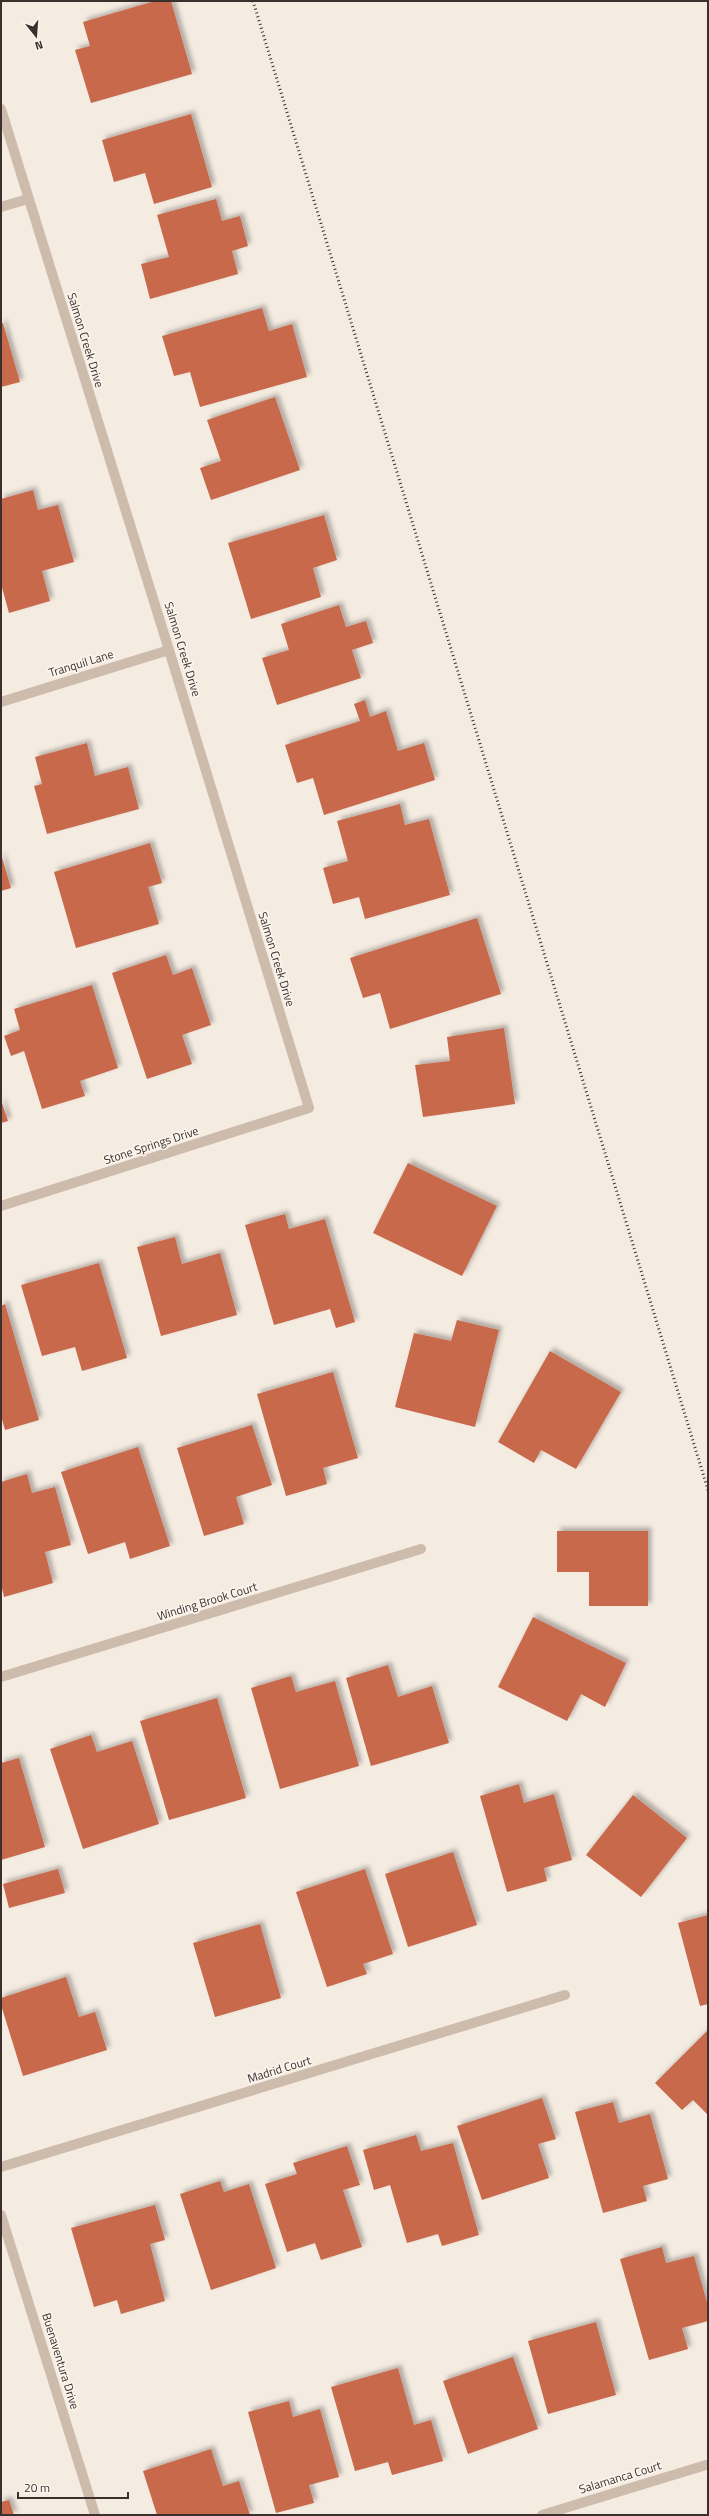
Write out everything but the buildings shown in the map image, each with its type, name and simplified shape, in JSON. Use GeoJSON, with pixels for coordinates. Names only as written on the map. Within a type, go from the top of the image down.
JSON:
{"type":"FeatureCollection","features":[{"type":"Feature","properties":{"kind":"street","name":"Salmon Creek Drive"},"geometry":{"type":"LineString","coordinates":[[1,109],[169,650],[308,1108]]}},
{"type":"Feature","properties":{"kind":"street"},"geometry":{"type":"LineString","coordinates":[[1,207],[28,199]]}},
{"type":"Feature","properties":{"kind":"street","name":"Tranquil Lane"},"geometry":{"type":"LineString","coordinates":[[1,702],[169,650]]}},
{"type":"Feature","properties":{"kind":"street","name":"Stone Springs Drive"},"geometry":{"type":"LineString","coordinates":[[1,1206],[308,1108]]}},
{"type":"Feature","properties":{"kind":"street","name":"Winding Brook Court"},"geometry":{"type":"LineString","coordinates":[[1,1677],[421,1549]]}},
{"type":"Feature","properties":{"kind":"street","name":"Madrid Court"},"geometry":{"type":"LineString","coordinates":[[1,2168],[565,1995]]}},
{"type":"Feature","properties":{"kind":"street","name":"Buenaventura Drive"},"geometry":{"type":"LineString","coordinates":[[1,2215],[95,2515]]}},
{"type":"Feature","properties":{"kind":"street","name":"Salamanca Court"},"geometry":{"type":"LineString","coordinates":[[542,2515],[706,2465]]}},
{"type":"Feature","properties":{"kind":"railway"},"geometry":{"type":"LineString","coordinates":[[253,1],[708,1490]]}}]}
